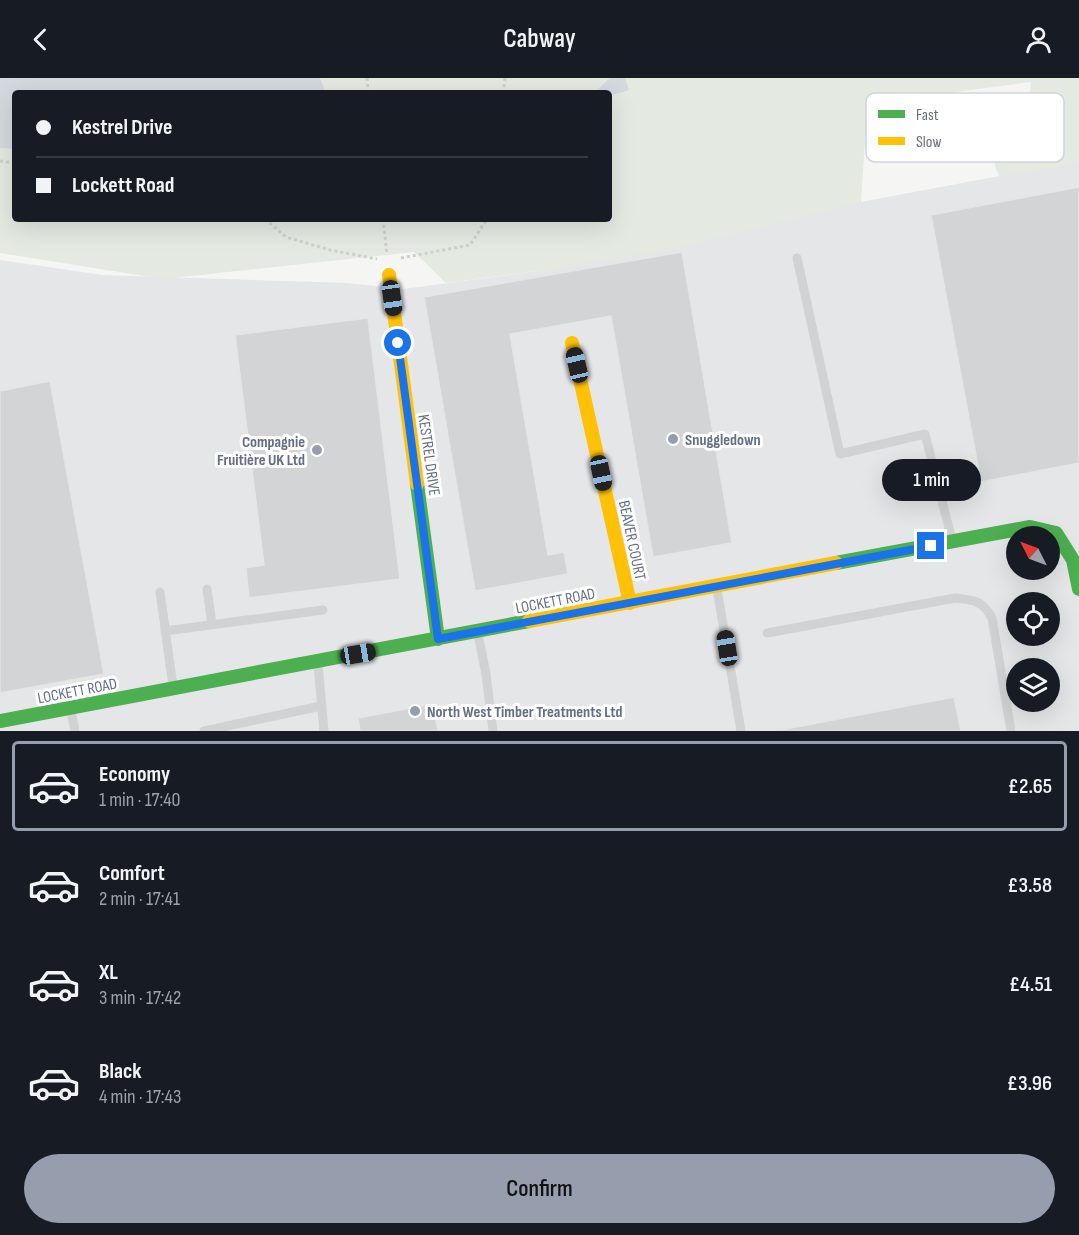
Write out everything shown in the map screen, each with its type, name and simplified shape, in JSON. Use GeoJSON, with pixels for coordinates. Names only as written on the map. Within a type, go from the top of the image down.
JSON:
{"type":"FeatureCollection","features":[{"type":"Feature","properties":{"kind":"street","name":"KESTREL DRIVE"},"geometry":{"type":"LineString","coordinates":[[389,275],[438,639]]}},
{"type":"Feature","properties":{"kind":"street","name":"BEAVER COURT"},"geometry":{"type":"LineString","coordinates":[[572,343],[630,603]]}},
{"type":"Feature","properties":{"kind":"street","name":"LOCKETT ROAD"},"geometry":{"type":"LineString","coordinates":[[0,721],[24,720],[71,708],[173,688],[1030,527],[1056,533],[1073,560],[1079,589]]}},
{"type":"Feature","properties":{"kind":"lane"},"geometry":{"type":"LineString","coordinates":[[797,258],[840,454],[925,434],[953,542]]}},
{"type":"Feature","properties":{"kind":"lane"},"geometry":{"type":"LineString","coordinates":[[716,586],[741,731]]}},
{"type":"Feature","properties":{"kind":"lane"},"geometry":{"type":"LineString","coordinates":[[207,589],[212,624]]}},
{"type":"Feature","properties":{"kind":"lane"},"geometry":{"type":"LineString","coordinates":[[160,592],[173,688]]}},
{"type":"Feature","properties":{"kind":"lane"},"geometry":{"type":"LineString","coordinates":[[767,633],[955,598],[973,600],[985,606],[992,618],[1011,731]]}},
{"type":"Feature","properties":{"kind":"lane"},"geometry":{"type":"LineString","coordinates":[[165,630],[323,610]]}},
{"type":"Feature","properties":{"kind":"lane"},"geometry":{"type":"LineString","coordinates":[[477,631],[486,674],[493,731]]}},
{"type":"Feature","properties":{"kind":"lane"},"geometry":{"type":"LineString","coordinates":[[318,661],[324,731]]}},
{"type":"Feature","properties":{"kind":"lane"},"geometry":{"type":"LineString","coordinates":[[204,731],[321,706]]}},
{"type":"Feature","properties":{"kind":"lane"},"geometry":{"type":"LineString","coordinates":[[71,708],[75,731]]}},
{"type":"Feature","properties":{"kind":"path"},"geometry":{"type":"LineString","coordinates":[[268,222],[286,237],[330,250],[387,260],[383,222]]}},
{"type":"Feature","properties":{"kind":"path"},"geometry":{"type":"LineString","coordinates":[[399,258],[470,245],[486,222]]}},
{"type":"Feature","properties":{"kind":"shaded area"},"geometry":{"type":"Polygon","coordinates":[[[0,78],[320,78],[325,90],[12,90],[12,149],[0,148],[0,78]]]}},
{"type":"Feature","properties":{"kind":"shaded area"},"geometry":{"type":"Polygon","coordinates":[[[320,78],[1079,78],[1079,162],[999,177],[994,162],[1064,162],[1064,93],[1030,93],[1031,82],[948,93],[866,93],[861,202],[672,249],[545,270],[446,283],[414,252],[163,279],[0,253],[0,148],[12,149],[12,222],[612,222],[612,90],[325,90],[320,78]]]}},
{"type":"Feature","properties":{"kind":"shaded area"},"geometry":{"type":"Polygon","coordinates":[[[610,78],[625,78],[629,90],[612,95],[612,90],[597,90],[610,78]]]}},
{"type":"Feature","properties":{"kind":"shaded area"},"geometry":{"type":"Polygon","coordinates":[[[1079,161],[1079,731],[0,731],[0,260],[103,275],[348,283],[403,289],[545,270],[861,202],[1079,161]]]}},
{"type":"Feature","properties":{"kind":"building"},"geometry":{"type":"Polygon","coordinates":[[[1079,187],[1079,463],[981,482],[931,215],[1079,187]]]}},
{"type":"Feature","properties":{"kind":"building","name":"Snuggledown"},"geometry":{"type":"Polygon","coordinates":[[[682,252],[732,543],[653,557],[611,316],[510,334],[548,555],[564,552],[568,574],[475,591],[424,297],[682,252]]]}},
{"type":"Feature","properties":{"kind":"building","name":"Compagnie Fruitière UK Ltd"},"geometry":{"type":"Polygon","coordinates":[[[368,318],[400,579],[249,598],[246,568],[264,565],[235,335],[368,318]]]}},
{"type":"Feature","properties":{"kind":"building"},"geometry":{"type":"Polygon","coordinates":[[[50,381],[104,674],[0,693],[0,391],[50,381]]]}},
{"type":"Feature","properties":{"kind":"building"},"geometry":{"type":"Polygon","coordinates":[[[954,697],[961,731],[775,731],[954,697]]]}},
{"type":"Feature","properties":{"kind":"building","name":"North West Timber Treatments Ltd"},"geometry":{"type":"Polygon","coordinates":[[[433,704],[438,731],[360,731],[358,718],[433,704]]]}},
{"type":"Feature","properties":{"kind":"traffic: fast"},"geometry":{"type":"LineString","coordinates":[[417,484],[438,639]]}},
{"type":"Feature","properties":{"kind":"traffic: fast"},"geometry":{"type":"LineString","coordinates":[[836,563],[1030,527],[1056,533],[1073,560],[1079,589]]}},
{"type":"Feature","properties":{"kind":"traffic: fast"},"geometry":{"type":"LineString","coordinates":[[0,721],[529,621]]}},
{"type":"Feature","properties":{"kind":"traffic: slow"},"geometry":{"type":"LineString","coordinates":[[389,275],[417,484]]}},
{"type":"Feature","properties":{"kind":"traffic: slow"},"geometry":{"type":"LineString","coordinates":[[572,343],[630,603]]}},
{"type":"Feature","properties":{"kind":"traffic: slow"},"geometry":{"type":"LineString","coordinates":[[529,621],[836,563]]}},
{"type":"Feature","properties":{"kind":"place","name":"Snuggledown"},"geometry":{"type":"Point","coordinates":[673,439]}},
{"type":"Feature","properties":{"kind":"place","name":"Compagnie Fruitière UK Ltd"},"geometry":{"type":"Point","coordinates":[317,450]}},
{"type":"Feature","properties":{"kind":"place","name":"North West Timber Treatments Ltd"},"geometry":{"type":"Point","coordinates":[415,711]}},
{"type":"Feature","properties":{"kind":"route"},"geometry":{"type":"LineString","coordinates":[[398,343],[438,639],[931,546]]}}]}
